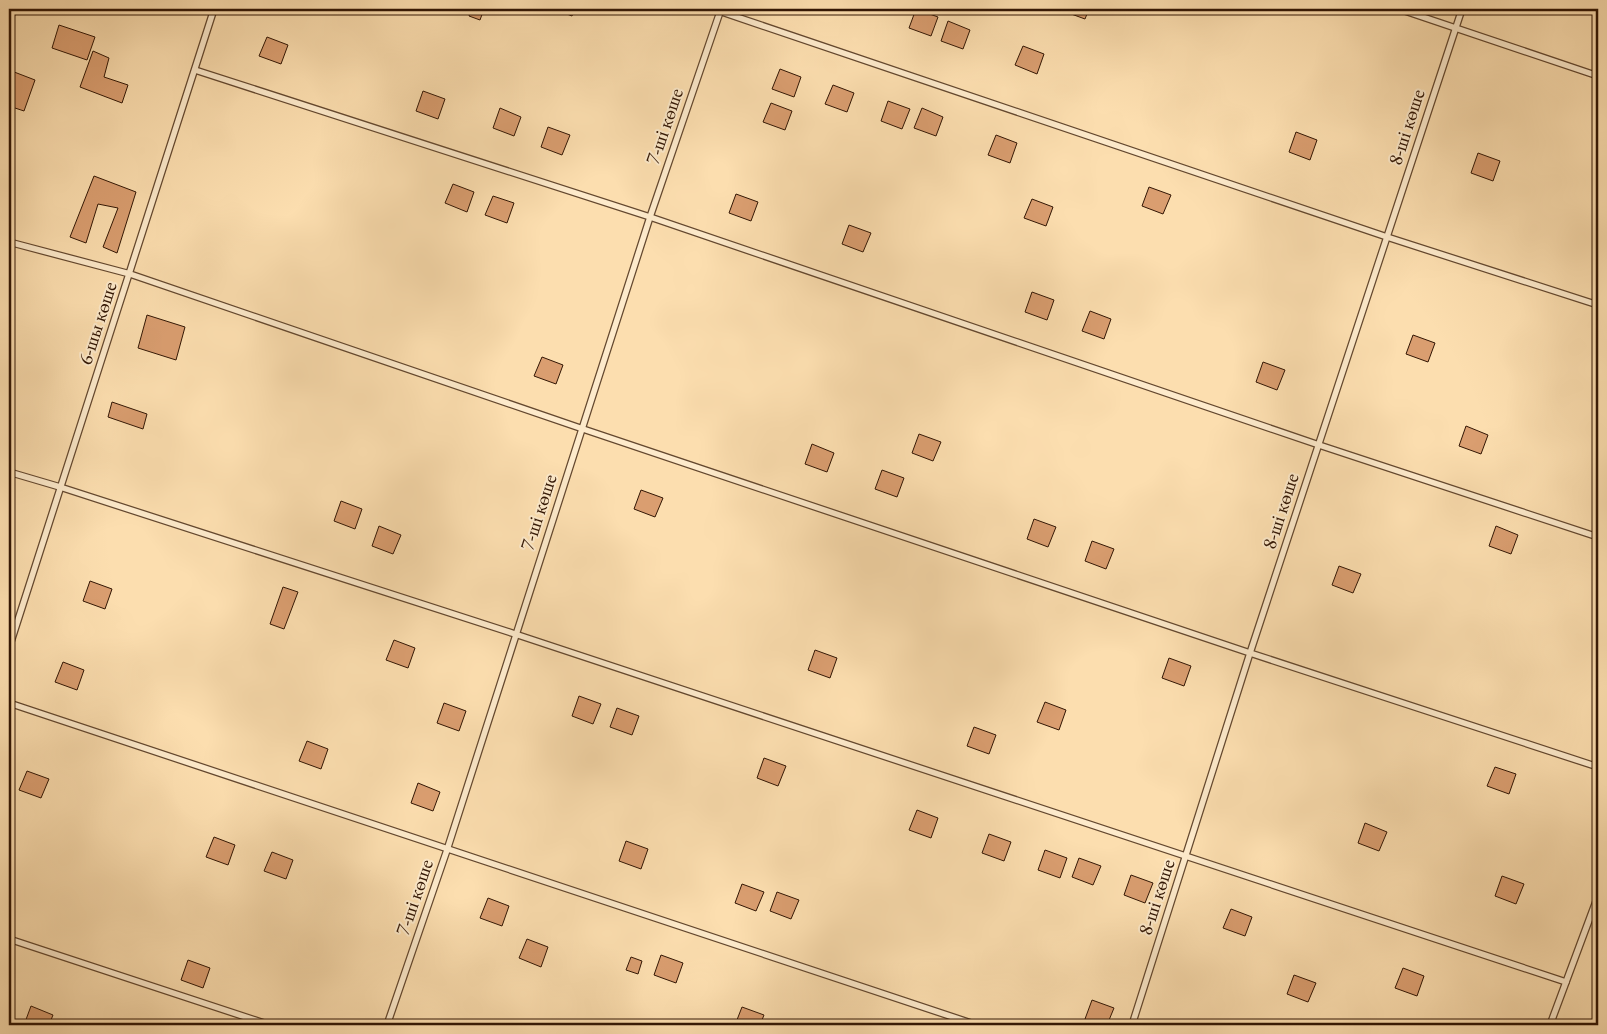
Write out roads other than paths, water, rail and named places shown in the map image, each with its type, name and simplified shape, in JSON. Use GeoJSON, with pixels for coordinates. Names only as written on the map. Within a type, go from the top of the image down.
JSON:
{"type":"FeatureCollection","features":[{"type":"Feature","properties":{"kind":"lane"},"geometry":{"type":"LineString","coordinates":[[9,23],[13,9]]}},
{"type":"Feature","properties":{"kind":"lane","name":"6-шы көше"},"geometry":{"type":"LineString","coordinates":[[9,648],[214,9]]}},
{"type":"Feature","properties":{"kind":"lane"},"geometry":{"type":"LineString","coordinates":[[713,9],[721,10],[1387,237],[1598,305]]}},
{"type":"Feature","properties":{"kind":"lane"},"geometry":{"type":"LineString","coordinates":[[1399,9],[1598,76]]}},
{"type":"Feature","properties":{"kind":"lane","name":"8-ші көше"},"geometry":{"type":"LineString","coordinates":[[1132,1025],[1250,652],[1462,9]]}},
{"type":"Feature","properties":{"kind":"lane","name":"7-ші көше"},"geometry":{"type":"LineString","coordinates":[[387,1025],[447,850],[650,217],[721,10]]}},
{"type":"Feature","properties":{"kind":"lane"},"geometry":{"type":"LineString","coordinates":[[195,70],[650,217],[1319,445],[1598,536]]}},
{"type":"Feature","properties":{"kind":"lane"},"geometry":{"type":"LineString","coordinates":[[9,242],[130,274],[583,429],[1598,767]]}},
{"type":"Feature","properties":{"kind":"lane"},"geometry":{"type":"LineString","coordinates":[[9,472],[515,634],[1566,982]]}},
{"type":"Feature","properties":{"kind":"lane"},"geometry":{"type":"LineString","coordinates":[[9,703],[977,1025]]}},
{"type":"Feature","properties":{"kind":"lane"},"geometry":{"type":"LineString","coordinates":[[1550,1025],[1598,896]]}},
{"type":"Feature","properties":{"kind":"lane"},"geometry":{"type":"LineString","coordinates":[[9,939],[270,1025]]}}]}
